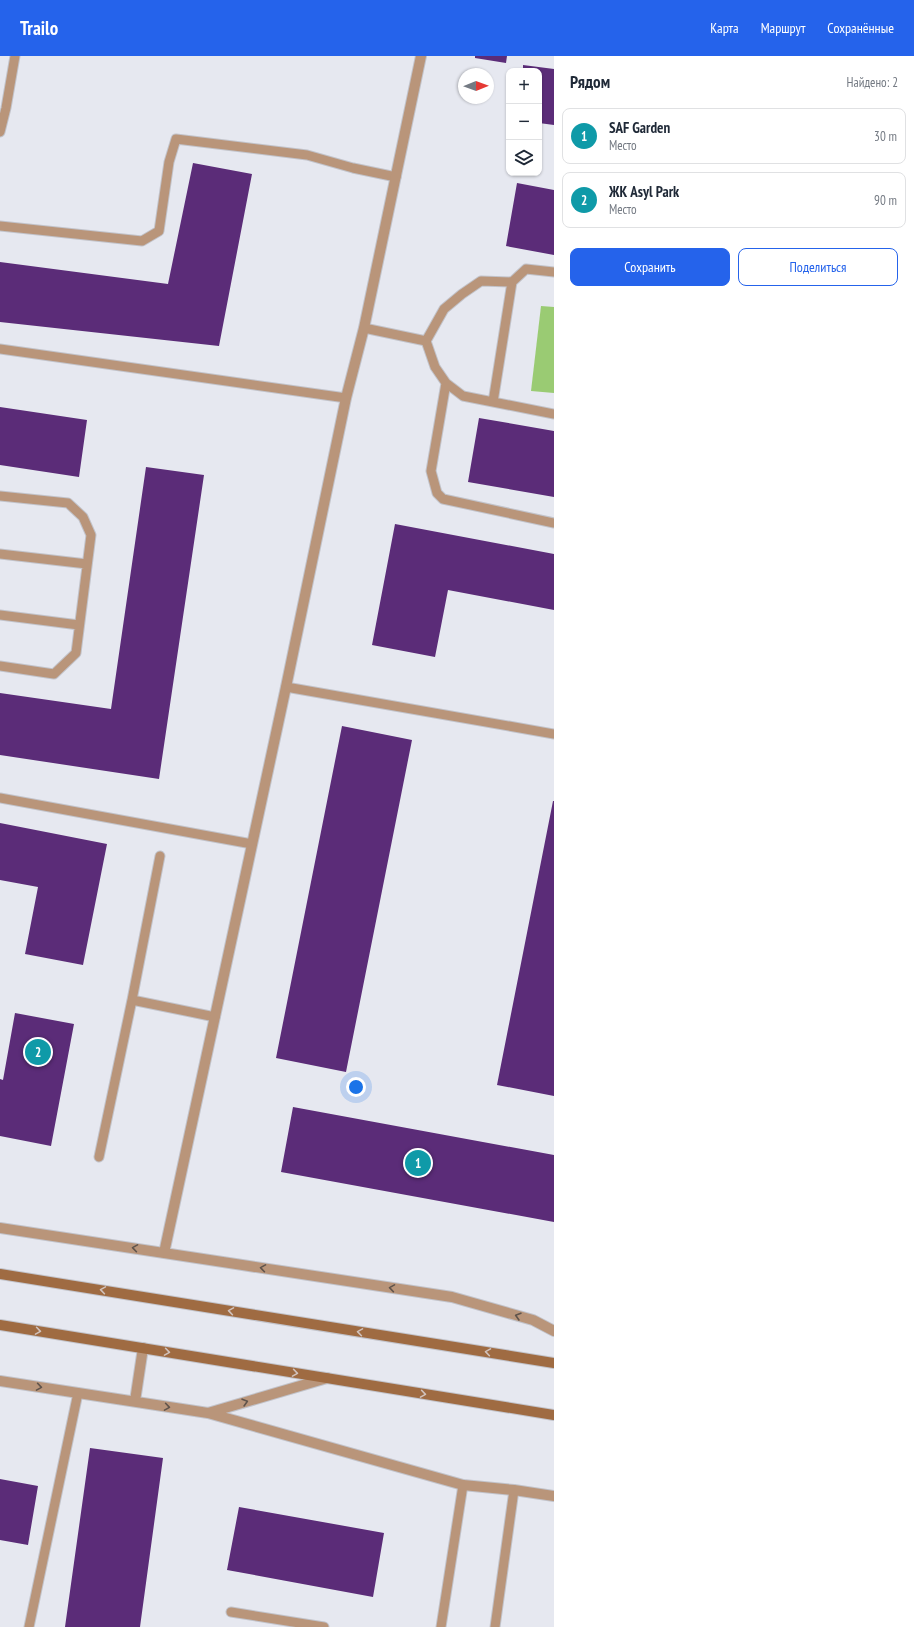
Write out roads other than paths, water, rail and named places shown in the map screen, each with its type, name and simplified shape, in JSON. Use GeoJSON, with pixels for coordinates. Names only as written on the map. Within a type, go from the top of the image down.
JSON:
{"type":"FeatureCollection","features":[{"type":"Feature","properties":{"kind":"main road"},"geometry":{"type":"LineString","coordinates":[[0,1274],[554,1363]]}},
{"type":"Feature","properties":{"kind":"main road"},"geometry":{"type":"LineString","coordinates":[[0,1325],[554,1416]]}},
{"type":"Feature","properties":{"kind":"street"},"geometry":{"type":"LineString","coordinates":[[164,1253],[286,687],[346,398],[364,328],[422,56]]}},
{"type":"Feature","properties":{"kind":"street"},"geometry":{"type":"LineString","coordinates":[[0,1228],[452,1297],[533,1320],[554,1331]]}},
{"type":"Feature","properties":{"kind":"street"},"geometry":{"type":"LineString","coordinates":[[135,1402],[143,1348]]}},
{"type":"Feature","properties":{"kind":"street"},"geometry":{"type":"LineString","coordinates":[[208,1413],[327,1378]]}},
{"type":"Feature","properties":{"kind":"street"},"geometry":{"type":"LineString","coordinates":[[0,1381],[208,1413],[463,1485],[554,1496]]}},
{"type":"Feature","properties":{"kind":"lane"},"geometry":{"type":"LineString","coordinates":[[0,132],[16,56]]}},
{"type":"Feature","properties":{"kind":"lane"},"geometry":{"type":"LineString","coordinates":[[0,226],[142,241],[159,231],[169,162],[176,139],[307,155],[353,168],[396,177]]}},
{"type":"Feature","properties":{"kind":"lane"},"geometry":{"type":"LineString","coordinates":[[493,402],[512,282],[526,269],[554,272]]}},
{"type":"Feature","properties":{"kind":"lane"},"geometry":{"type":"LineString","coordinates":[[512,282],[480,281],[444,310],[426,341],[435,367],[446,383],[463,396],[554,414]]}},
{"type":"Feature","properties":{"kind":"lane"},"geometry":{"type":"LineString","coordinates":[[364,328],[426,341]]}},
{"type":"Feature","properties":{"kind":"lane"},"geometry":{"type":"LineString","coordinates":[[0,349],[346,398]]}},
{"type":"Feature","properties":{"kind":"lane"},"geometry":{"type":"LineString","coordinates":[[446,383],[431,471],[437,493],[443,499],[554,523]]}},
{"type":"Feature","properties":{"kind":"lane"},"geometry":{"type":"LineString","coordinates":[[0,496],[68,503],[83,517],[90,535],[76,653],[54,674],[0,666]]}},
{"type":"Feature","properties":{"kind":"lane"},"geometry":{"type":"LineString","coordinates":[[0,554],[87,564]]}},
{"type":"Feature","properties":{"kind":"lane"},"geometry":{"type":"LineString","coordinates":[[0,615],[79,625]]}},
{"type":"Feature","properties":{"kind":"lane"},"geometry":{"type":"LineString","coordinates":[[286,687],[554,734]]}},
{"type":"Feature","properties":{"kind":"lane"},"geometry":{"type":"LineString","coordinates":[[0,798],[252,844]]}},
{"type":"Feature","properties":{"kind":"lane"},"geometry":{"type":"LineString","coordinates":[[100,1157],[160,856]]}},
{"type":"Feature","properties":{"kind":"lane"},"geometry":{"type":"LineString","coordinates":[[132,1000],[215,1017]]}},
{"type":"Feature","properties":{"kind":"lane"},"geometry":{"type":"LineString","coordinates":[[29,1627],[78,1393]]}},
{"type":"Feature","properties":{"kind":"lane"},"geometry":{"type":"LineString","coordinates":[[441,1627],[463,1485]]}},
{"type":"Feature","properties":{"kind":"lane"},"geometry":{"type":"LineString","coordinates":[[495,1627],[514,1490]]}},
{"type":"Feature","properties":{"kind":"lane"},"geometry":{"type":"LineString","coordinates":[[231,1612],[324,1627]]}},
{"type":"Feature","properties":{"kind":"place","name":"ЖК Asyl Park"},"geometry":{"type":"Point","coordinates":[38,1052]}},
{"type":"Feature","properties":{"kind":"place","name":"SAF Garden"},"geometry":{"type":"Point","coordinates":[418,1163]}}]}
